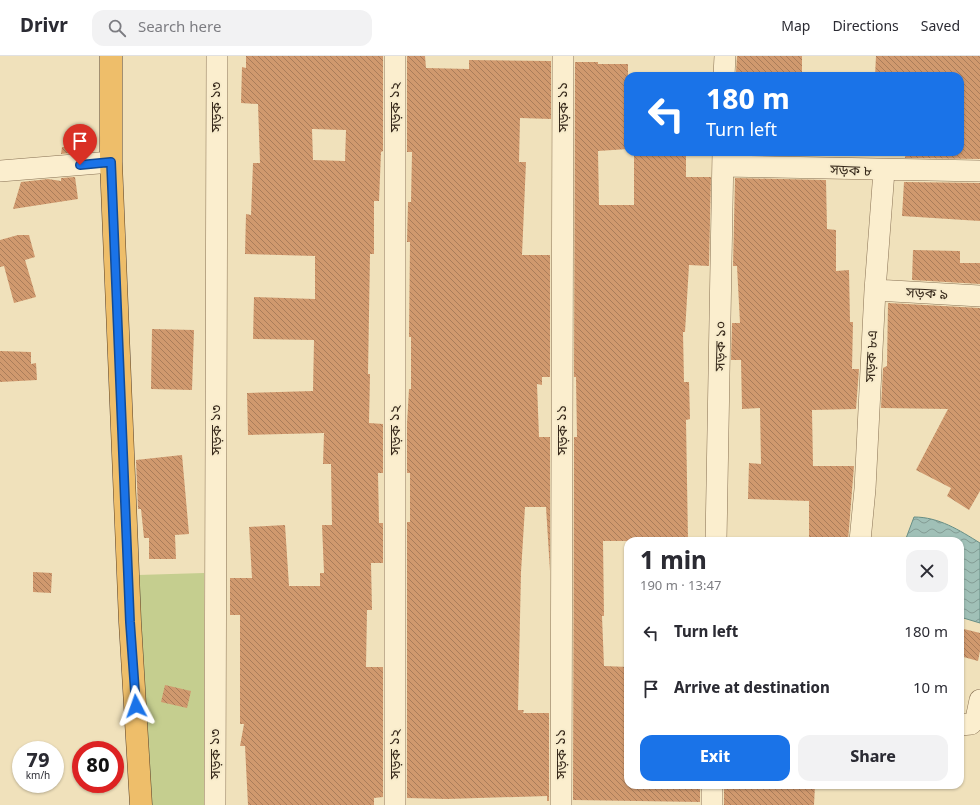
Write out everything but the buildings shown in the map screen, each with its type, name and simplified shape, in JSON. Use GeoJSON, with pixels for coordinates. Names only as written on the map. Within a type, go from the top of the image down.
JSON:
{"type":"FeatureCollection","features":[{"type":"Feature","properties":{"kind":"highway"},"geometry":{"type":"LineString","coordinates":[[111,56],[111,162],[130,622],[141,805]]}},
{"type":"Feature","properties":{"kind":"street","name":"সড়ক ১৩"},"geometry":{"type":"LineString","coordinates":[[215,805],[217,56]]}},
{"type":"Feature","properties":{"kind":"street","name":"সড়ক ১২"},"geometry":{"type":"LineString","coordinates":[[395,56],[395,805]]}},
{"type":"Feature","properties":{"kind":"street","name":"সড়ক ১১"},"geometry":{"type":"LineString","coordinates":[[561,805],[563,56]]}},
{"type":"Feature","properties":{"kind":"street"},"geometry":{"type":"LineString","coordinates":[[724,72],[725,56]]}},
{"type":"Feature","properties":{"kind":"street","name":"সড়ক ৮"},"geometry":{"type":"LineString","coordinates":[[723,159],[884,171],[980,171]]}},
{"type":"Feature","properties":{"kind":"street","name":"সড়ক ১০"},"geometry":{"type":"LineString","coordinates":[[716,537],[723,159]]}},
{"type":"Feature","properties":{"kind":"street"},"geometry":{"type":"LineString","coordinates":[[0,171],[111,162]]}},
{"type":"Feature","properties":{"kind":"street","name":"সড়ক ৮এ"},"geometry":{"type":"LineString","coordinates":[[860,537],[865,489],[875,290],[884,171]]}},
{"type":"Feature","properties":{"kind":"street","name":"সড়ক ৯"},"geometry":{"type":"LineString","coordinates":[[875,290],[980,296]]}},
{"type":"Feature","properties":{"kind":"street"},"geometry":{"type":"LineString","coordinates":[[964,725],[971,724],[976,719],[980,700]]}},
{"type":"Feature","properties":{"kind":"street"},"geometry":{"type":"LineString","coordinates":[[712,789],[712,805]]}},
{"type":"Feature","properties":{"kind":"green space"},"geometry":{"type":"Polygon","coordinates":[[[204,573],[204,805],[139,805],[138,575],[204,573]]]}},
{"type":"Feature","properties":{"kind":"water"},"geometry":{"type":"Polygon","coordinates":[[[914,517],[932,519],[948,525],[980,543],[980,623],[964,618],[964,537],[906,537],[914,517]]]}},
{"type":"Feature","properties":{"kind":"route"},"geometry":{"type":"LineString","coordinates":[[80,165],[111,162],[130,622],[136,706]]}}]}
